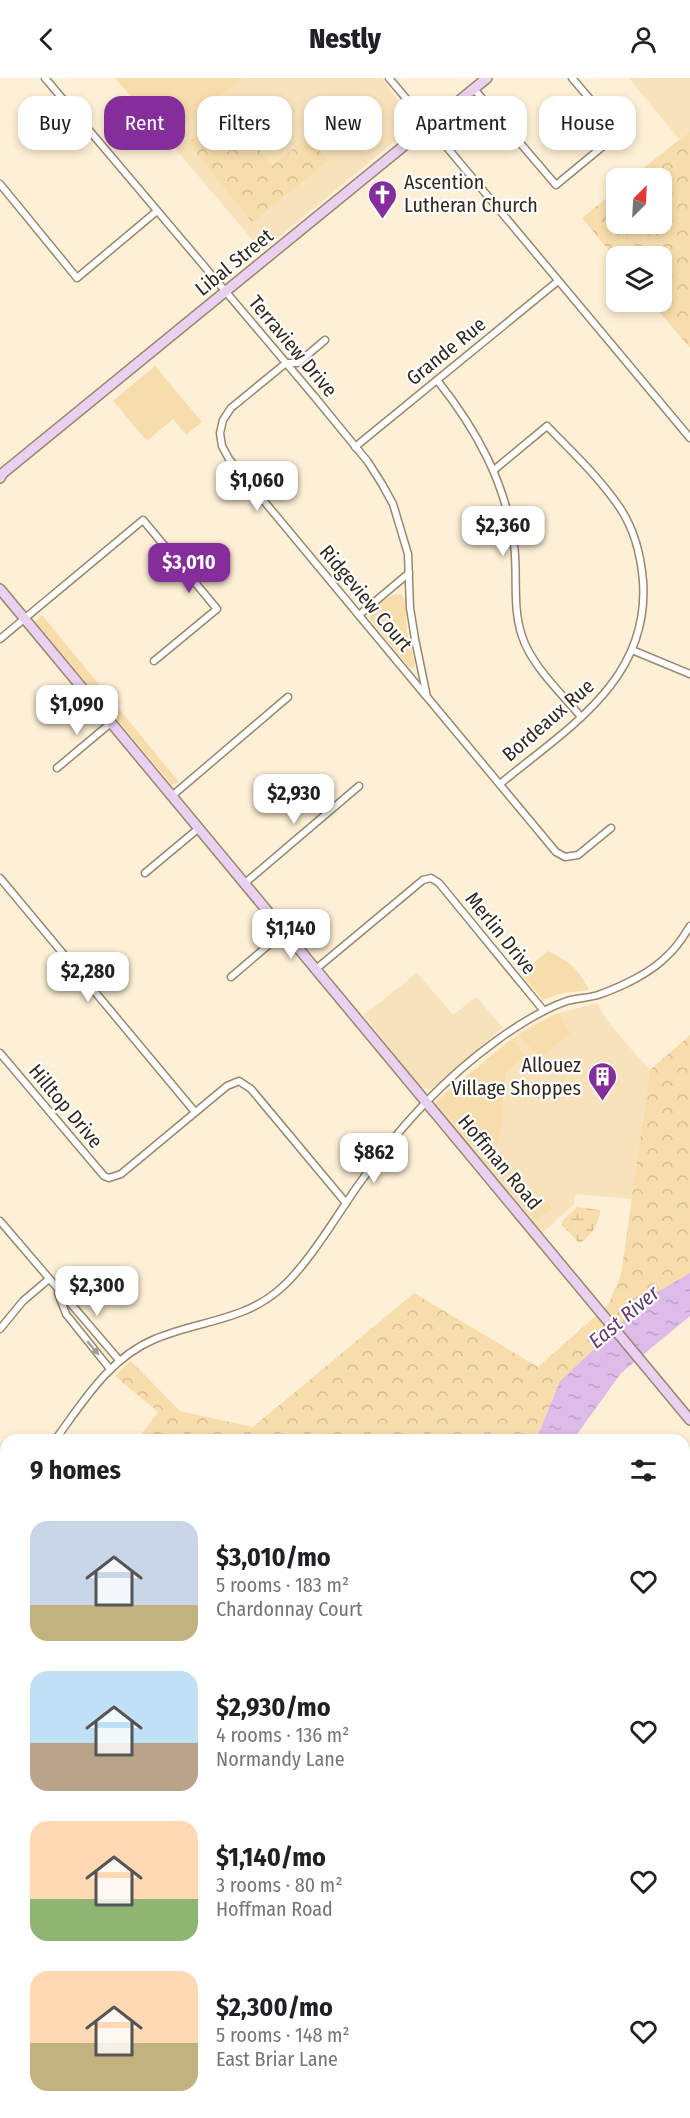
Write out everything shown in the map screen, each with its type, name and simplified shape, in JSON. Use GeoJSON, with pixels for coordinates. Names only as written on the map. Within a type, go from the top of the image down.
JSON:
{"type":"FeatureCollection","features":[{"type":"Feature","properties":{"kind":"street","name":"Terraview Drive"},"geometry":{"type":"LineString","coordinates":[[45,78],[286,363],[355,447],[382,484],[393,504],[408,554],[410,608],[427,697],[556,852],[565,857],[578,855],[611,828]]}},
{"type":"Feature","properties":{"kind":"street"},"geometry":{"type":"LineString","coordinates":[[389,78],[404,96]]}},
{"type":"Feature","properties":{"kind":"street","name":"Libal Street"},"geometry":{"type":"LineString","coordinates":[[465,96],[487,78]]}},
{"type":"Feature","properties":{"kind":"street"},"geometry":{"type":"LineString","coordinates":[[474,89],[556,185],[619,133],[573,78]]}},
{"type":"Feature","properties":{"kind":"street","name":"Libal Street"},"geometry":{"type":"LineString","coordinates":[[1,475],[400,150]]}},
{"type":"Feature","properties":{"kind":"street"},"geometry":{"type":"LineString","coordinates":[[449,150],[690,438]]}},
{"type":"Feature","properties":{"kind":"street"},"geometry":{"type":"LineString","coordinates":[[0,184],[77,278],[157,211]]}},
{"type":"Feature","properties":{"kind":"street","name":"Grande Rue"},"geometry":{"type":"LineString","coordinates":[[355,447],[558,280]]}},
{"type":"Feature","properties":{"kind":"street","name":"Ridgeview Court"},"geometry":{"type":"LineString","coordinates":[[325,340],[298,363],[286,363],[231,408],[223,420],[220,433],[222,446],[229,459],[427,697]]}},
{"type":"Feature","properties":{"kind":"street"},"geometry":{"type":"LineString","coordinates":[[438,380],[475,432],[494,470],[514,545],[517,611],[522,635],[531,656],[581,717]]}},
{"type":"Feature","properties":{"kind":"street","name":"Bordeaux Rue"},"geometry":{"type":"LineString","coordinates":[[494,470],[547,426],[610,494],[622,511],[642,565],[643,608],[632,650],[613,685],[581,717],[500,784]]}},
{"type":"Feature","properties":{"kind":"street"},"geometry":{"type":"LineString","coordinates":[[0,639],[143,520],[217,609],[154,661]]}},
{"type":"Feature","properties":{"kind":"street"},"geometry":{"type":"LineString","coordinates":[[359,615],[409,573]]}},
{"type":"Feature","properties":{"kind":"street","name":"Hoffman Road"},"geometry":{"type":"LineString","coordinates":[[0,580],[3,591],[690,1420]]}},
{"type":"Feature","properties":{"kind":"street"},"geometry":{"type":"LineString","coordinates":[[632,650],[690,674]]}},
{"type":"Feature","properties":{"kind":"street"},"geometry":{"type":"LineString","coordinates":[[173,795],[288,697]]}},
{"type":"Feature","properties":{"kind":"street"},"geometry":{"type":"LineString","coordinates":[[57,768],[112,722]]}},
{"type":"Feature","properties":{"kind":"street"},"geometry":{"type":"LineString","coordinates":[[245,883],[359,786]]}},
{"type":"Feature","properties":{"kind":"street"},"geometry":{"type":"LineString","coordinates":[[145,873],[199,828]]}},
{"type":"Feature","properties":{"kind":"street"},"geometry":{"type":"LineString","coordinates":[[0,878],[195,1112],[227,1086],[239,1082],[251,1089],[346,1203]]}},
{"type":"Feature","properties":{"kind":"street","name":"Merlin Drive"},"geometry":{"type":"LineString","coordinates":[[316,969],[423,880],[431,879],[439,883],[544,1011]]}},
{"type":"Feature","properties":{"kind":"street"},"geometry":{"type":"LineString","coordinates":[[59,1434],[99,1380],[119,1360],[162,1336],[230,1317],[258,1305],[281,1288],[300,1267],[412,1116],[493,1043],[544,1011],[568,1001],[595,996],[617,988],[647,971],[668,956],[690,926]]}},
{"type":"Feature","properties":{"kind":"street"},"geometry":{"type":"LineString","coordinates":[[231,977],[285,932]]}},
{"type":"Feature","properties":{"kind":"street","name":"Hilltop Drive"},"geometry":{"type":"LineString","coordinates":[[0,1053],[99,1172],[109,1178],[121,1174],[195,1112]]}},
{"type":"Feature","properties":{"kind":"street"},"geometry":{"type":"LineString","coordinates":[[0,1221],[119,1360]]}},
{"type":"Feature","properties":{"kind":"street"},"geometry":{"type":"LineString","coordinates":[[0,1329],[23,1301],[49,1279]]}},
{"type":"Feature","properties":{"kind":"street"},"geometry":{"type":"LineString","coordinates":[[57,1289],[66,1314],[110,1369]]}},
{"type":"Feature","properties":{"kind":"shaded area"},"geometry":{"type":"Polygon","coordinates":[[[241,78],[382,78],[395,96],[394,142],[262,251],[176,150],[185,150],[185,124],[197,114],[197,150],[292,150],[292,96],[219,96],[241,78]]]}},
{"type":"Feature","properties":{"kind":"shaded area"},"geometry":{"type":"Polygon","coordinates":[[[629,78],[690,78],[690,131],[679,139],[629,78]]]}},
{"type":"Feature","properties":{"kind":"shaded area"},"geometry":{"type":"Polygon","coordinates":[[[417,973],[453,1015],[476,997],[503,1027],[432,1089],[420,1088],[364,1015],[417,973]]]}},
{"type":"Feature","properties":{"kind":"shaded area"},"geometry":{"type":"Polygon","coordinates":[[[597,1003],[604,1016],[650,1070],[632,1199],[575,1194],[574,1205],[542,1233],[436,1107],[436,1100],[521,1032],[552,1015],[597,1003]]]}},
{"type":"Feature","properties":{"kind":"green space"},"geometry":{"type":"Polygon","coordinates":[[[115,78],[242,78],[220,96],[197,96],[197,115],[185,124],[185,96],[130,96],[115,78]]]}},
{"type":"Feature","properties":{"kind":"green space"},"geometry":{"type":"Polygon","coordinates":[[[690,131],[690,348],[659,312],[672,312],[672,246],[606,247],[582,218],[606,198],[606,234],[672,234],[672,168],[644,168],[690,131]]]}},
{"type":"Feature","properties":{"kind":"green space"},"geometry":{"type":"Polygon","coordinates":[[[197,136],[197,150],[259,150],[272,166],[304,140],[304,150],[319,150],[328,161],[252,222],[188,143],[197,136]]]}},
{"type":"Feature","properties":{"kind":"green space"},"geometry":{"type":"Polygon","coordinates":[[[155,366],[202,422],[186,435],[173,419],[147,441],[113,401],[155,366]]]}},
{"type":"Feature","properties":{"kind":"green space"},"geometry":{"type":"Polygon","coordinates":[[[397,594],[402,595],[405,601],[407,632],[415,664],[413,668],[409,667],[370,619],[380,603],[397,594]]]}},
{"type":"Feature","properties":{"kind":"green space"},"geometry":{"type":"Polygon","coordinates":[[[42,615],[179,782],[172,785],[35,622],[42,615]]]}},
{"type":"Feature","properties":{"kind":"green space"},"geometry":{"type":"Polygon","coordinates":[[[548,951],[573,966],[589,990],[563,993],[543,1000],[521,974],[548,951]]]}},
{"type":"Feature","properties":{"kind":"green space"},"geometry":{"type":"Polygon","coordinates":[[[559,1013],[570,1034],[539,1058],[519,1034],[559,1013]]]}},
{"type":"Feature","properties":{"kind":"green space"},"geometry":{"type":"Polygon","coordinates":[[[690,1035],[690,1273],[642,1301],[560,1381],[538,1434],[142,1434],[158,1412],[115,1376],[131,1361],[180,1411],[253,1427],[414,1293],[538,1367],[608,1305],[621,1275],[650,1070],[690,1035]]]}},
{"type":"Feature","properties":{"kind":"green space"},"geometry":{"type":"Polygon","coordinates":[[[510,1040],[525,1055],[506,1072],[499,1144],[494,1148],[542,1206],[547,1202],[553,1208],[536,1221],[437,1102],[510,1040]]]}},
{"type":"Feature","properties":{"kind":"green space"},"geometry":{"type":"Polygon","coordinates":[[[577,1207],[600,1210],[594,1229],[579,1243],[562,1225],[563,1220],[577,1207]]]}},
{"type":"Feature","properties":{"kind":"water"},"geometry":{"type":"Polygon","coordinates":[[[690,1273],[690,1316],[621,1373],[577,1434],[538,1434],[560,1381],[642,1301],[690,1273]]]}},
{"type":"Feature","properties":{"kind":"place","name":"Ascention Lutheran Church"},"geometry":{"type":"Point","coordinates":[383,220]}},
{"type":"Feature","properties":{"kind":"place","name":"Allouez Village Shoppes"},"geometry":{"type":"Point","coordinates":[602,1102]}},
{"type":"Feature","properties":{"kind":"water label","name":"East River"},"geometry":{"type":"Point","coordinates":[624,1317]}}]}
